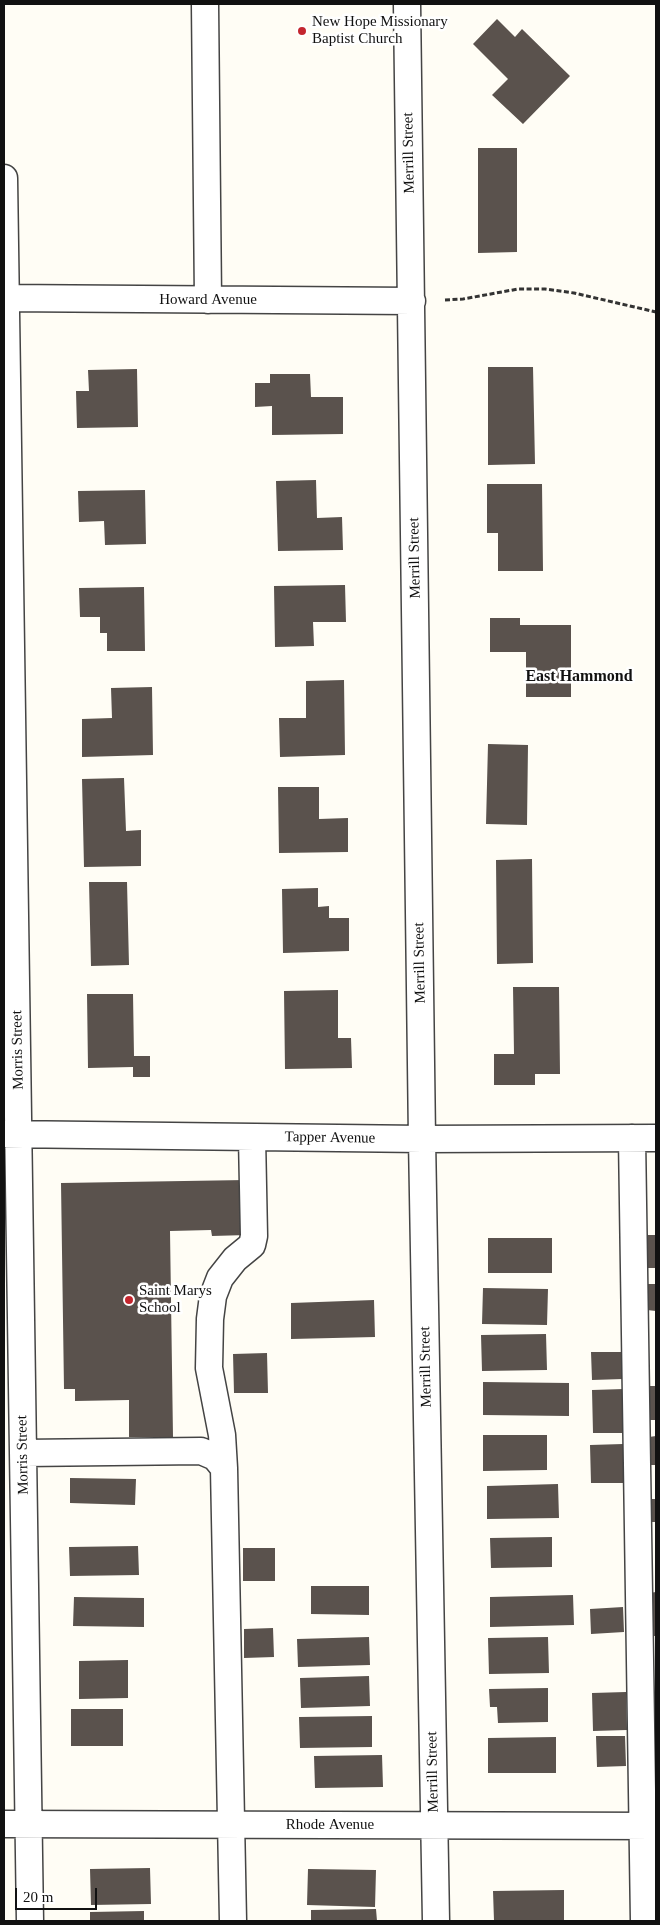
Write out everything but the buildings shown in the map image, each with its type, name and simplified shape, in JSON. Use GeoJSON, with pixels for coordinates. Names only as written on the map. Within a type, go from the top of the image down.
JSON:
{"type":"FeatureCollection","features":[{"type":"Feature","properties":{"kind":"street"},"geometry":{"type":"LineString","coordinates":[[205,4],[208,300]]}},
{"type":"Feature","properties":{"kind":"street","name":"Merrill Street"},"geometry":{"type":"LineString","coordinates":[[407,4],[422,1139],[436,1921]]}},
{"type":"Feature","properties":{"kind":"street","name":"Morris Street"},"geometry":{"type":"LineString","coordinates":[[4,178],[12,1134],[23,1454],[16,1824],[30,1921]]}},
{"type":"Feature","properties":{"kind":"street","name":"Howard Avenue"},"geometry":{"type":"LineString","coordinates":[[5,298],[412,301]]}},
{"type":"Feature","properties":{"kind":"street","name":"Tapper Avenue"},"geometry":{"type":"LineString","coordinates":[[12,1134],[422,1139],[644,1138]]}},
{"type":"Feature","properties":{"kind":"street"},"geometry":{"type":"LineString","coordinates":[[233,1921],[224,1468],[222,1436],[209,1368],[210,1319],[213,1296],[220,1278],[235,1258],[252,1245],[254,1236],[252,1137]]}},
{"type":"Feature","properties":{"kind":"street"},"geometry":{"type":"LineString","coordinates":[[644,1138],[649,1826],[644,1921]]}},
{"type":"Feature","properties":{"kind":"street"},"geometry":{"type":"LineString","coordinates":[[23,1454],[202,1451],[215,1457],[224,1468]]}},
{"type":"Feature","properties":{"kind":"street","name":"Rhode Avenue"},"geometry":{"type":"LineString","coordinates":[[16,1824],[649,1826]]}},
{"type":"Feature","properties":{"kind":"path"},"geometry":{"type":"LineString","coordinates":[[444,300],[518,290],[545,290],[574,293],[656,312]]}},
{"type":"Feature","properties":{"kind":"place","name":"New Hope Missionary Baptist Church"},"geometry":{"type":"Point","coordinates":[302,31]}},
{"type":"Feature","properties":{"kind":"place","name":"Saint Marys School"},"geometry":{"type":"Point","coordinates":[129,1300]}},
{"type":"Feature","properties":{"kind":"district","name":"East Hammond"},"geometry":{"type":"Point","coordinates":[579,677]}}]}
